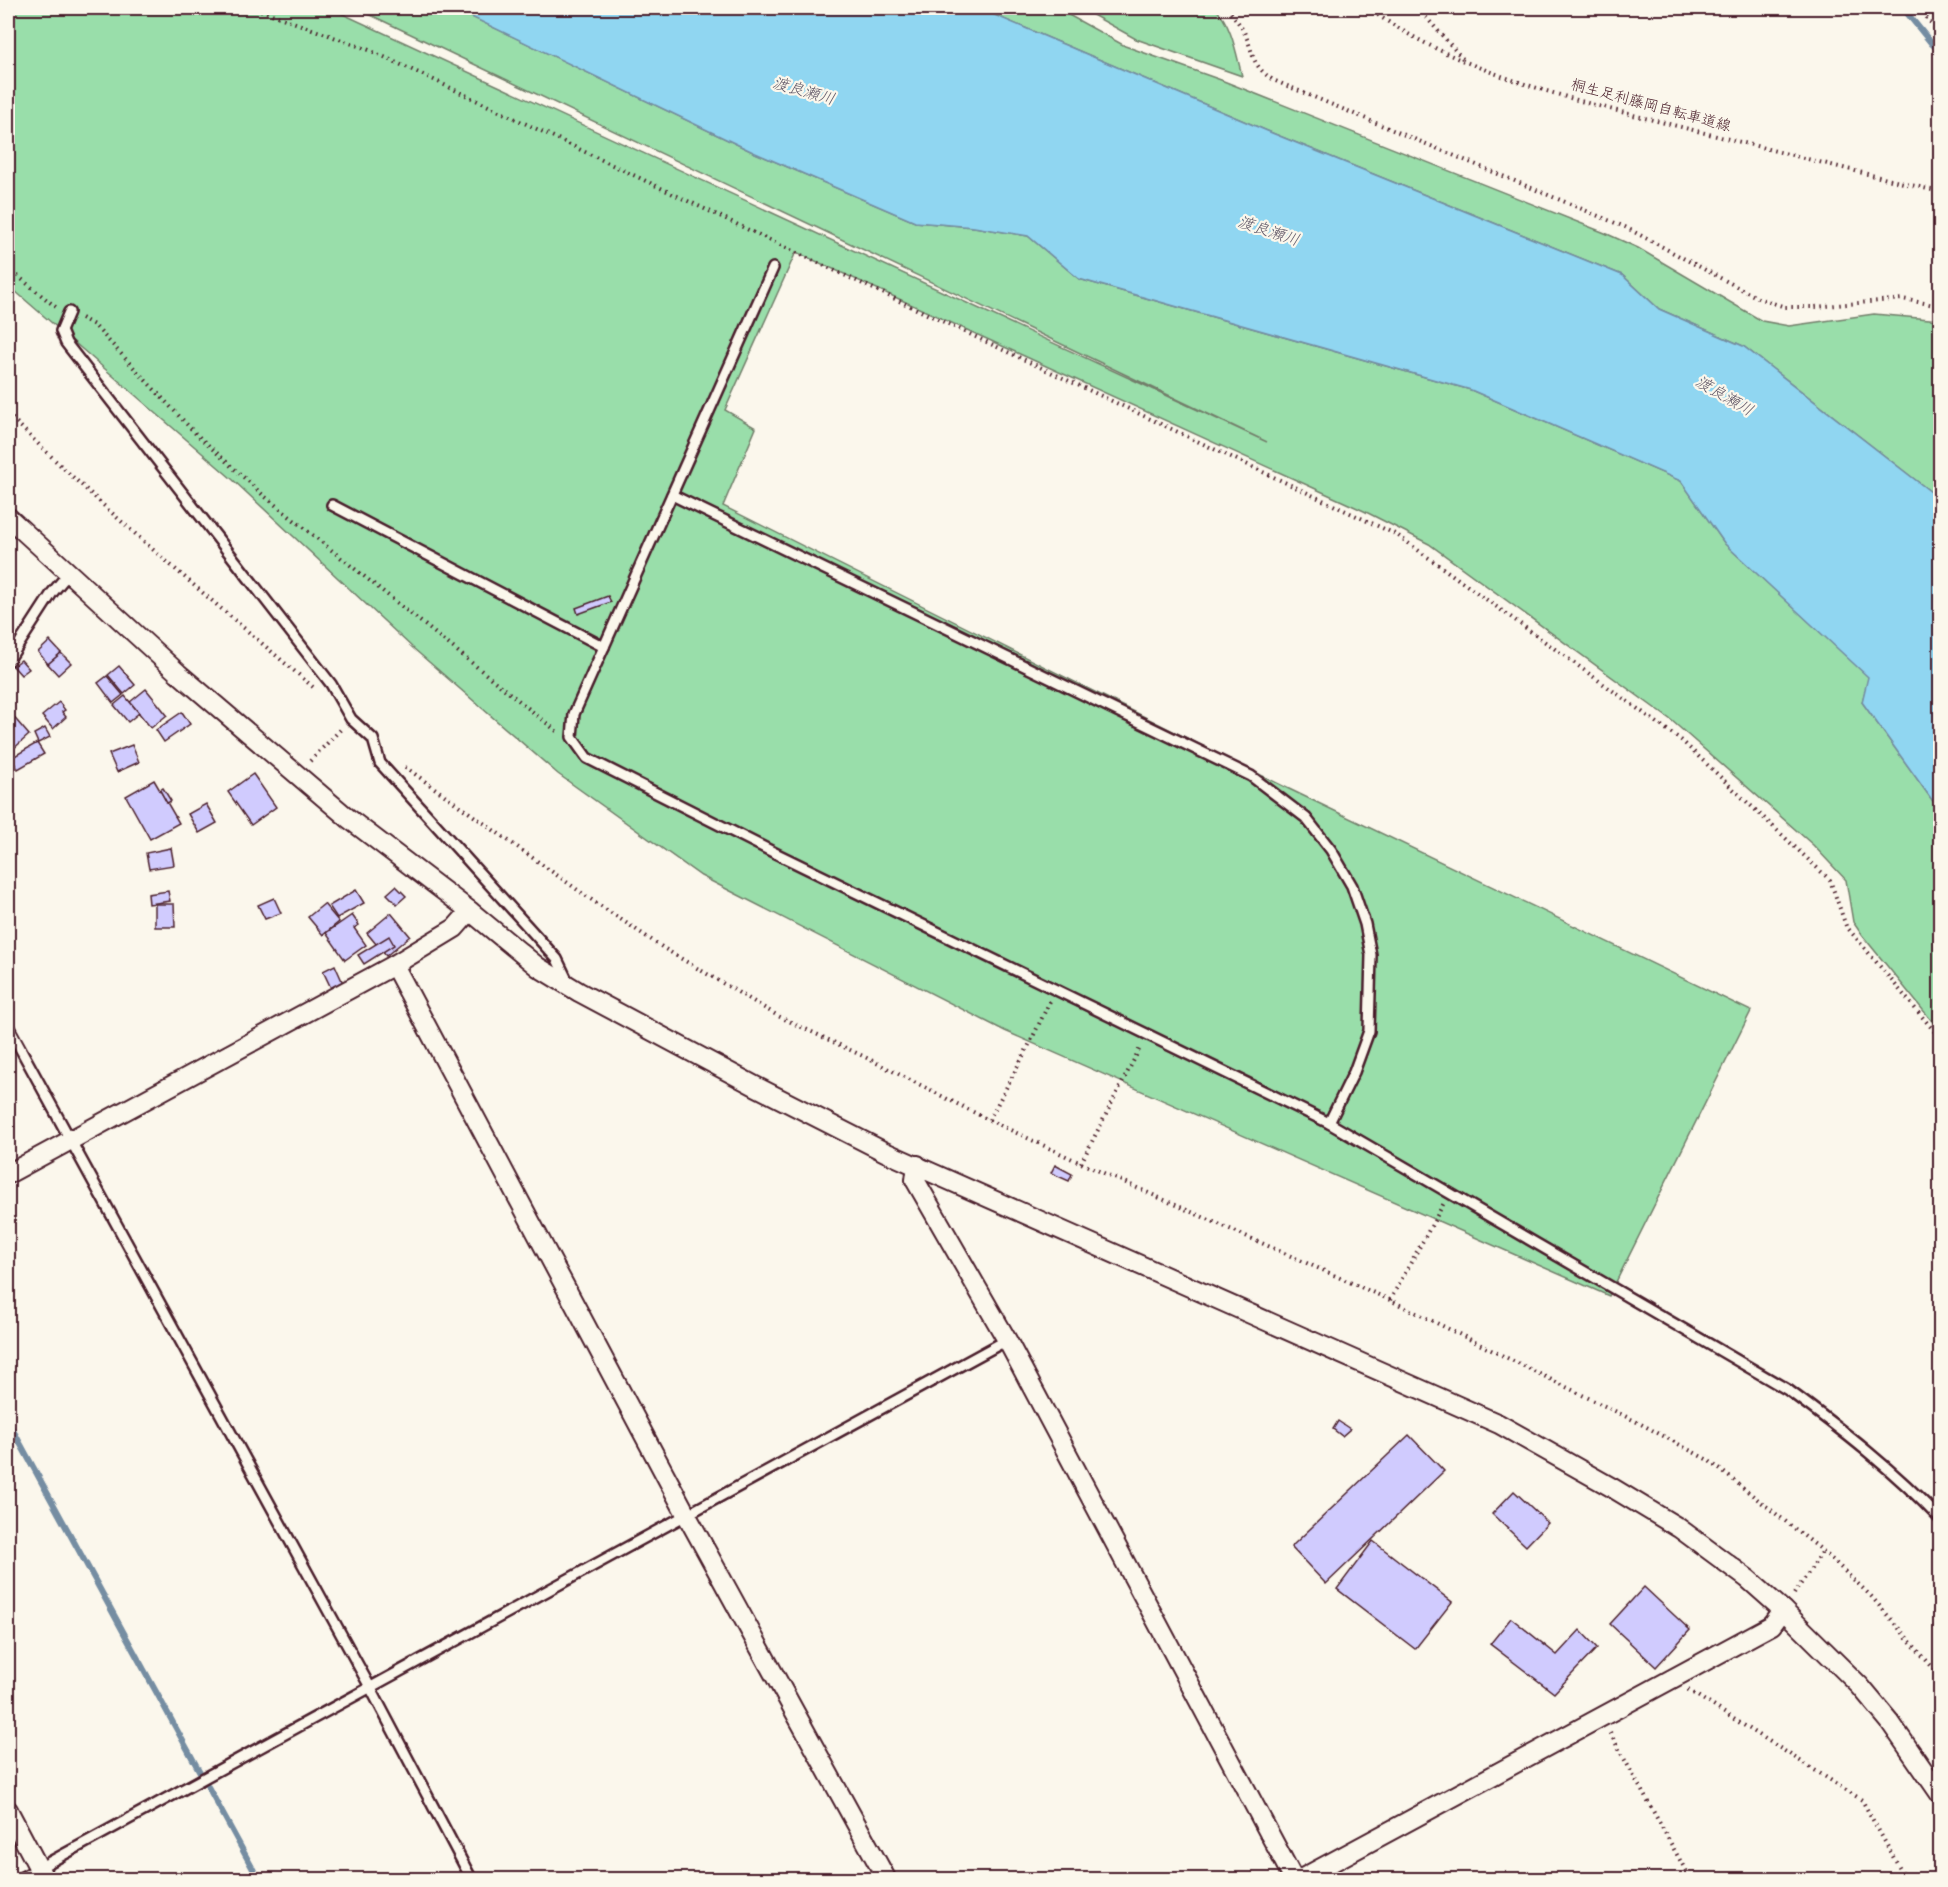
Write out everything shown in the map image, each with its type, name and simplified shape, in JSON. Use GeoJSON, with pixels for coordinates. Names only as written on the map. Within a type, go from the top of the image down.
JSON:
{"type":"FeatureCollection","features":[{"type":"Feature","properties":{"kind":"street"},"geometry":{"type":"LineString","coordinates":[[8,517],[178,673],[348,818],[470,911],[538,967],[819,1120],[1499,1424],[1603,1482],[1679,1528],[1748,1579],[1783,1610],[1860,1686],[1890,1722],[1941,1794]]}},
{"type":"Feature","properties":{"kind":"street"},"geometry":{"type":"LineString","coordinates":[[8,1174],[394,965],[456,928],[470,911]]}},
{"type":"Feature","properties":{"kind":"street"},"geometry":{"type":"LineString","coordinates":[[394,965],[686,1514],[887,1880]]}},
{"type":"Feature","properties":{"kind":"street"},"geometry":{"type":"LineString","coordinates":[[916,1165],[915,1180],[1007,1340],[1294,1880]]}},
{"type":"Feature","properties":{"kind":"street"},"geometry":{"type":"LineString","coordinates":[[1299,1880],[1772,1625],[1783,1610]]}},
{"type":"Feature","properties":{"kind":"street"},"geometry":{"type":"LineString","coordinates":[[8,1810],[42,1874]]}},
{"type":"Feature","properties":{"kind":"lane"},"geometry":{"type":"LineString","coordinates":[[773,268],[574,714],[572,737],[578,748],[593,763],[1329,1123],[1788,1390],[1834,1424],[1926,1503],[1941,1519]]}},
{"type":"Feature","properties":{"kind":"lane"},"geometry":{"type":"LineString","coordinates":[[69,312],[61,331],[66,343],[331,684],[351,719],[374,739],[380,763],[557,959],[570,986]]}},
{"type":"Feature","properties":{"kind":"lane"},"geometry":{"type":"LineString","coordinates":[[672,495],[1251,776],[1306,818],[1331,850],[1352,886],[1365,924],[1371,955],[1369,1031],[1354,1072],[1329,1123]]}},
{"type":"Feature","properties":{"kind":"lane"},"geometry":{"type":"LineString","coordinates":[[332,505],[604,647]]}},
{"type":"Feature","properties":{"kind":"lane"},"geometry":{"type":"LineString","coordinates":[[8,661],[68,574]]}},
{"type":"Feature","properties":{"kind":"lane"},"geometry":{"type":"LineString","coordinates":[[8,1026],[370,1687],[472,1880]]}},
{"type":"Feature","properties":{"kind":"lane"},"geometry":{"type":"LineString","coordinates":[[17,1880],[42,1874],[370,1687],[1007,1340]]}},
{"type":"Feature","properties":{"kind":"path"},"geometry":{"type":"LineString","coordinates":[[255,8],[369,51],[434,80],[1397,535],[1681,740],[1830,880],[1846,926],[1941,1038]]}},
{"type":"Feature","properties":{"kind":"path"},"geometry":{"type":"LineString","coordinates":[[1227,8],[1244,32],[1252,58],[1262,72],[1273,80],[1625,227],[1758,298],[1785,307],[1815,307],[1902,299],[1941,306]]}},
{"type":"Feature","properties":{"kind":"path","name":"桐生足利藤岡自転車道線"},"geometry":{"type":"LineString","coordinates":[[1368,8],[1418,40],[1514,79],[1616,110],[1941,192]]}},
{"type":"Feature","properties":{"kind":"path"},"geometry":{"type":"LineString","coordinates":[[1418,8],[1464,60]]}},
{"type":"Feature","properties":{"kind":"path"},"geometry":{"type":"LineString","coordinates":[[1919,8],[1941,34]]}},
{"type":"Feature","properties":{"kind":"path"},"geometry":{"type":"LineString","coordinates":[[8,268],[54,307],[94,325],[195,433],[263,495],[578,748]]}},
{"type":"Feature","properties":{"kind":"path"},"geometry":{"type":"LineString","coordinates":[[8,414],[60,466],[235,622],[306,681]]}},
{"type":"Feature","properties":{"kind":"path"},"geometry":{"type":"LineString","coordinates":[[298,774],[351,719]]}},
{"type":"Feature","properties":{"kind":"path"},"geometry":{"type":"LineString","coordinates":[[397,762],[502,838],[665,949],[778,1016],[1081,1163],[1390,1299],[1630,1418],[1708,1460],[1823,1551],[1871,1596],[1941,1676]]}},
{"type":"Feature","properties":{"kind":"path"},"geometry":{"type":"LineString","coordinates":[[989,1120],[1056,990]]}},
{"type":"Feature","properties":{"kind":"path"},"geometry":{"type":"LineString","coordinates":[[1081,1163],[1146,1034]]}},
{"type":"Feature","properties":{"kind":"path"},"geometry":{"type":"LineString","coordinates":[[1390,1299],[1433,1221]]}},
{"type":"Feature","properties":{"kind":"path"},"geometry":{"type":"LineString","coordinates":[[1783,1610],[1823,1551]]}},
{"type":"Feature","properties":{"kind":"path"},"geometry":{"type":"LineString","coordinates":[[1675,1677],[1685,1688],[1862,1800],[1906,1880]]}},
{"type":"Feature","properties":{"kind":"path"},"geometry":{"type":"LineString","coordinates":[[1602,1717],[1691,1880]]}},
{"type":"Feature","properties":{"kind":"green space"},"geometry":{"type":"Polygon","coordinates":[[[8,8],[330,8],[1267,442],[356,8],[453,8],[753,152],[915,222],[974,227],[1028,236],[1079,279],[1471,390],[1681,481],[1725,544],[1869,677],[1862,702],[1940,811],[1940,1031],[1853,922],[1846,880],[1813,845],[1671,720],[1429,544],[1364,511],[796,252],[725,410],[756,428],[723,506],[1287,788],[1751,1011],[1609,1296],[1005,1031],[701,876],[558,774],[414,649],[232,479],[8,285],[8,8]]]}},
{"type":"Feature","properties":{"kind":"green space"},"geometry":{"type":"Polygon","coordinates":[[[978,8],[1056,8],[1125,46],[1221,80],[1605,233],[1638,248],[1762,321],[1789,326],[1874,314],[1940,320],[1940,499],[1743,346],[1659,309],[1622,275],[1272,133],[978,8]]]}},
{"type":"Feature","properties":{"kind":"green space"},"geometry":{"type":"Polygon","coordinates":[[[1080,8],[1215,8],[1226,23],[1242,76],[1136,39],[1080,8]]]}},
{"type":"Feature","properties":{"kind":"water","name":"渡良瀬川"},"geometry":{"type":"Polygon","coordinates":[[[453,8],[978,8],[1272,133],[1622,275],[1659,309],[1743,346],[1940,499],[1940,811],[1862,702],[1868,677],[1725,544],[1681,481],[1471,390],[1079,279],[1028,236],[974,227],[915,222],[753,152],[453,8]]]}},
{"type":"Feature","properties":{"kind":"building"},"geometry":{"type":"Polygon","coordinates":[[[608,596],[611,602],[578,614],[576,608],[608,596]]]}},
{"type":"Feature","properties":{"kind":"building"},"geometry":{"type":"Polygon","coordinates":[[[50,641],[61,653],[48,664],[38,652],[50,641]]]}},
{"type":"Feature","properties":{"kind":"building"},"geometry":{"type":"Polygon","coordinates":[[[61,653],[71,663],[58,675],[48,664],[61,653]]]}},
{"type":"Feature","properties":{"kind":"building"},"geometry":{"type":"Polygon","coordinates":[[[21,660],[29,669],[21,675],[13,666],[21,660]]]}},
{"type":"Feature","properties":{"kind":"building"},"geometry":{"type":"Polygon","coordinates":[[[119,666],[135,685],[124,694],[108,675],[119,666]]]}},
{"type":"Feature","properties":{"kind":"building"},"geometry":{"type":"Polygon","coordinates":[[[107,676],[123,695],[113,703],[98,683],[107,676]]]}},
{"type":"Feature","properties":{"kind":"building"},"geometry":{"type":"Polygon","coordinates":[[[146,689],[167,715],[151,728],[130,702],[146,689]]]}},
{"type":"Feature","properties":{"kind":"building"},"geometry":{"type":"Polygon","coordinates":[[[125,696],[139,713],[128,722],[114,705],[125,696]]]}},
{"type":"Feature","properties":{"kind":"building"},"geometry":{"type":"Polygon","coordinates":[[[59,702],[65,710],[62,712],[66,717],[53,729],[42,716],[59,702]]]}},
{"type":"Feature","properties":{"kind":"building"},"geometry":{"type":"Polygon","coordinates":[[[182,712],[190,724],[164,742],[156,730],[182,712]]]}},
{"type":"Feature","properties":{"kind":"building"},"geometry":{"type":"Polygon","coordinates":[[[11,714],[29,735],[12,750],[8,745],[8,717],[11,714]]]}},
{"type":"Feature","properties":{"kind":"building"},"geometry":{"type":"Polygon","coordinates":[[[45,728],[50,737],[38,743],[34,734],[45,728]]]}},
{"type":"Feature","properties":{"kind":"building"},"geometry":{"type":"Polygon","coordinates":[[[37,743],[44,754],[18,769],[11,758],[37,743]]]}},
{"type":"Feature","properties":{"kind":"building"},"geometry":{"type":"Polygon","coordinates":[[[132,745],[139,762],[117,772],[109,754],[132,745]]]}},
{"type":"Feature","properties":{"kind":"building"},"geometry":{"type":"Polygon","coordinates":[[[253,774],[276,807],[251,825],[228,792],[253,774]]]}},
{"type":"Feature","properties":{"kind":"building"},"geometry":{"type":"Polygon","coordinates":[[[154,780],[179,823],[150,839],[126,796],[154,780]]]}},
{"type":"Feature","properties":{"kind":"building"},"geometry":{"type":"Polygon","coordinates":[[[163,788],[171,801],[167,803],[160,790],[163,788]]]}},
{"type":"Feature","properties":{"kind":"building"},"geometry":{"type":"Polygon","coordinates":[[[206,804],[217,823],[199,833],[188,814],[206,804]]]}},
{"type":"Feature","properties":{"kind":"building"},"geometry":{"type":"Polygon","coordinates":[[[171,848],[174,865],[149,869],[146,853],[171,848]]]}},
{"type":"Feature","properties":{"kind":"building"},"geometry":{"type":"Polygon","coordinates":[[[396,886],[406,896],[397,904],[387,894],[396,886]]]}},
{"type":"Feature","properties":{"kind":"building"},"geometry":{"type":"Polygon","coordinates":[[[356,890],[364,903],[337,918],[329,906],[356,890]]]}},
{"type":"Feature","properties":{"kind":"building"},"geometry":{"type":"Polygon","coordinates":[[[168,891],[170,901],[149,904],[148,894],[168,891]]]}},
{"type":"Feature","properties":{"kind":"building"},"geometry":{"type":"Polygon","coordinates":[[[274,898],[281,913],[265,919],[258,905],[274,898]]]}},
{"type":"Feature","properties":{"kind":"building"},"geometry":{"type":"Polygon","coordinates":[[[155,904],[174,904],[175,927],[155,927],[155,904]]]}},
{"type":"Feature","properties":{"kind":"building"},"geometry":{"type":"Polygon","coordinates":[[[324,904],[339,922],[323,935],[308,917],[324,904]]]}},
{"type":"Feature","properties":{"kind":"building"},"geometry":{"type":"Polygon","coordinates":[[[391,913],[410,936],[386,956],[367,933],[391,913]]]}},
{"type":"Feature","properties":{"kind":"building"},"geometry":{"type":"Polygon","coordinates":[[[352,915],[359,925],[354,928],[366,945],[345,960],[326,933],[352,915]]]}},
{"type":"Feature","properties":{"kind":"building"},"geometry":{"type":"Polygon","coordinates":[[[389,936],[394,945],[364,964],[358,955],[389,936]]]}},
{"type":"Feature","properties":{"kind":"building"},"geometry":{"type":"Polygon","coordinates":[[[335,965],[343,983],[331,988],[323,971],[335,965]]]}},
{"type":"Feature","properties":{"kind":"building"},"geometry":{"type":"Polygon","coordinates":[[[1055,1165],[1072,1174],[1069,1181],[1051,1173],[1055,1165]]]}},
{"type":"Feature","properties":{"kind":"building"},"geometry":{"type":"Polygon","coordinates":[[[1338,1421],[1350,1429],[1342,1436],[1333,1429],[1338,1421]]]}},
{"type":"Feature","properties":{"kind":"building"},"geometry":{"type":"Polygon","coordinates":[[[1409,1435],[1444,1471],[1326,1584],[1291,1547],[1409,1435]]]}},
{"type":"Feature","properties":{"kind":"building"},"geometry":{"type":"Polygon","coordinates":[[[1514,1491],[1548,1523],[1526,1546],[1492,1514],[1514,1491]]]}},
{"type":"Feature","properties":{"kind":"building"},"geometry":{"type":"Polygon","coordinates":[[[1373,1541],[1452,1602],[1415,1649],[1337,1589],[1373,1541]]]}},
{"type":"Feature","properties":{"kind":"building"},"geometry":{"type":"Polygon","coordinates":[[[1644,1587],[1690,1630],[1656,1667],[1610,1624],[1644,1587]]]}},
{"type":"Feature","properties":{"kind":"building"},"geometry":{"type":"Polygon","coordinates":[[[1511,1618],[1557,1655],[1580,1630],[1597,1648],[1554,1693],[1490,1644],[1511,1618]]]}},
{"type":"Feature","properties":{"kind":"waterway"},"geometry":{"type":"LineString","coordinates":[[1903,8],[1940,51]]}},
{"type":"Feature","properties":{"kind":"waterway"},"geometry":{"type":"LineString","coordinates":[[8,1421],[259,1880]]}}]}
